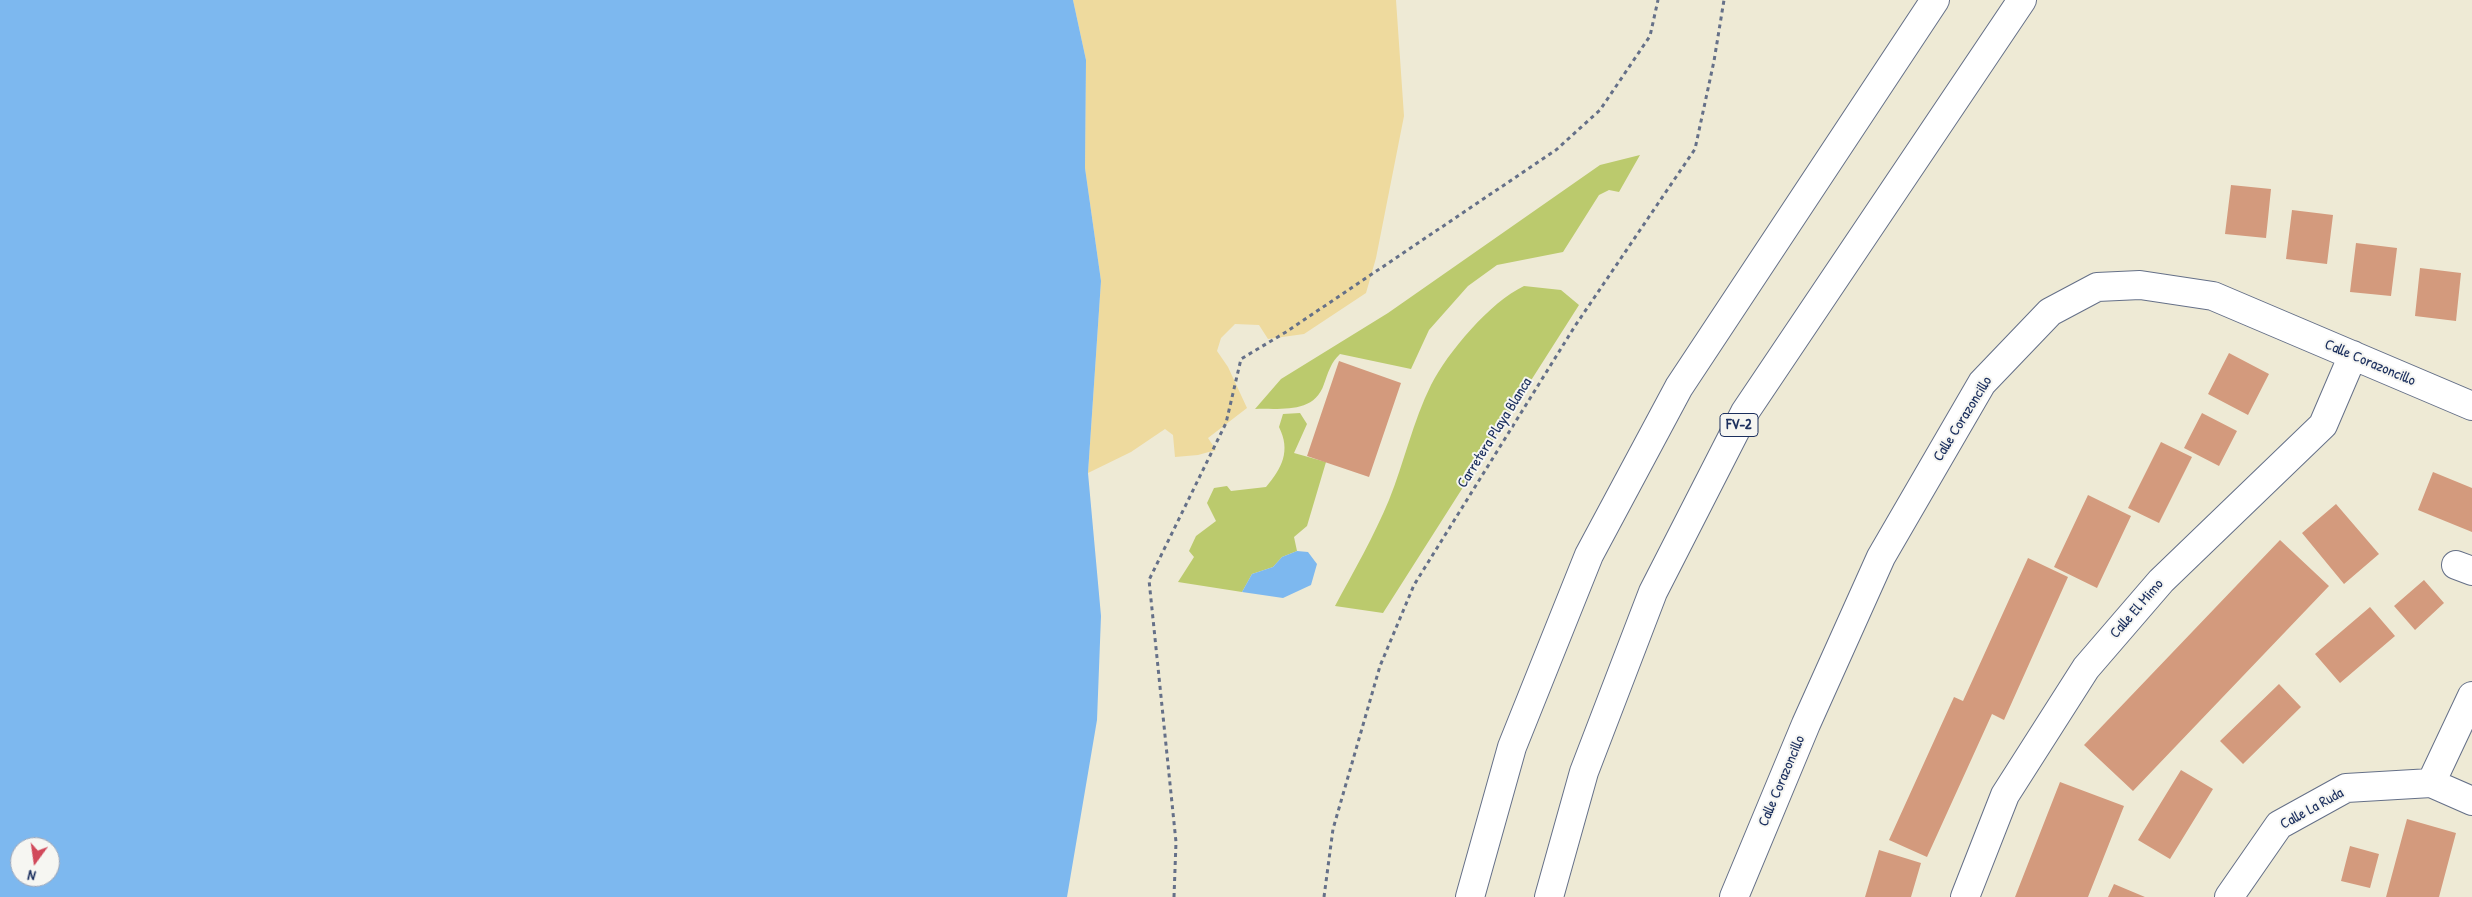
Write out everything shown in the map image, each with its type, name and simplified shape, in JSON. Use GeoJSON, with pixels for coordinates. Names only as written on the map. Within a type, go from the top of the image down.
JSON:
{"type":"FeatureCollection","features":[{"type":"Feature","properties":{"kind":"main road"},"geometry":{"type":"LineString","coordinates":[[1470,897],[1512,747],[1589,555],[1679,387],[1935,0]]}},
{"type":"Feature","properties":{"kind":"main road","name":"FV-2"},"geometry":{"type":"LineString","coordinates":[[1549,897],[1584,772],[1653,592],[1745,412],[2022,0]]}},
{"type":"Feature","properties":{"kind":"main road","name":"Calle Corazoncillo"},"geometry":{"type":"LineString","coordinates":[[1734,897],[1806,724],[1881,557],[1982,383],[2050,312],[2097,287],[2140,285],[2213,296],[2472,406]]}},
{"type":"Feature","properties":{"kind":"main road","name":"Calle El Mimo"},"geometry":{"type":"LineString","coordinates":[[1965,897],[2005,795],[2086,668],[2161,581],[2323,425],[2353,356]]}},
{"type":"Feature","properties":{"kind":"main road"},"geometry":{"type":"LineString","coordinates":[[2432,783],[2472,696]]}},
{"type":"Feature","properties":{"kind":"main road","name":"Calle La Ruda"},"geometry":{"type":"LineString","coordinates":[[2229,897],[2279,825],[2346,788],[2432,783],[2472,801]]}},
{"type":"Feature","properties":{"kind":"path"},"geometry":{"type":"LineString","coordinates":[[1174,897],[1176,842],[1149,580],[1226,423],[1241,359],[1286,332],[1556,150],[1600,110],[1606,102],[1650,36],[1658,0]]}},
{"type":"Feature","properties":{"kind":"path","name":"Carretera Playa Blanca"},"geometry":{"type":"LineString","coordinates":[[1324,897],[1333,829],[1380,666],[1414,585],[1575,326],[1695,148],[1714,61],[1724,0]]}},
{"type":"Feature","properties":{"kind":"green space"},"geometry":{"type":"Polygon","coordinates":[[[1640,155],[1619,192],[1609,190],[1599,195],[1563,252],[1497,265],[1468,286],[1429,330],[1411,369],[1340,354],[1332,364],[1319,394],[1313,400],[1305,405],[1286,409],[1255,409],[1281,379],[1388,313],[1600,165],[1640,155]]]}},
{"type":"Feature","properties":{"kind":"green space"},"geometry":{"type":"Polygon","coordinates":[[[1524,286],[1561,290],[1579,305],[1383,613],[1335,606],[1383,513],[1419,413],[1438,372],[1459,343],[1484,316],[1511,293],[1524,286]]]}},
{"type":"Feature","properties":{"kind":"green space"},"geometry":{"type":"Polygon","coordinates":[[[1300,413],[1307,424],[1294,453],[1326,462],[1307,526],[1294,537],[1297,551],[1282,557],[1273,567],[1252,574],[1242,592],[1178,582],[1194,557],[1189,551],[1196,536],[1216,521],[1207,503],[1214,488],[1227,486],[1231,491],[1266,487],[1283,459],[1283,436],[1279,427],[1283,414],[1300,413]]]}},
{"type":"Feature","properties":{"kind":"sand"},"geometry":{"type":"Polygon","coordinates":[[[1073,0],[1396,0],[1404,116],[1376,258],[1366,293],[1304,334],[1268,339],[1259,325],[1235,324],[1221,338],[1217,351],[1228,367],[1247,408],[1208,438],[1216,450],[1198,455],[1175,457],[1173,435],[1165,429],[1131,452],[1088,473],[1101,281],[1085,168],[1086,60],[1073,0]]]}},
{"type":"Feature","properties":{"kind":"water"},"geometry":{"type":"Polygon","coordinates":[[[0,0],[1073,0],[1086,60],[1085,168],[1101,281],[1088,473],[1101,616],[1097,720],[1067,897],[0,897],[0,0]]]}},
{"type":"Feature","properties":{"kind":"water"},"geometry":{"type":"Polygon","coordinates":[[[1297,551],[1308,552],[1317,564],[1311,585],[1283,598],[1242,592],[1252,574],[1273,567],[1282,557],[1297,551]]]}},
{"type":"Feature","properties":{"kind":"building"},"geometry":{"type":"Polygon","coordinates":[[[2231,185],[2271,189],[2266,238],[2225,234],[2231,185]]]}},
{"type":"Feature","properties":{"kind":"building"},"geometry":{"type":"Polygon","coordinates":[[[2292,210],[2333,215],[2327,264],[2286,259],[2292,210]]]}},
{"type":"Feature","properties":{"kind":"building"},"geometry":{"type":"Polygon","coordinates":[[[2356,243],[2397,248],[2391,296],[2350,292],[2356,243]]]}},
{"type":"Feature","properties":{"kind":"building"},"geometry":{"type":"Polygon","coordinates":[[[2420,268],[2461,273],[2456,321],[2415,316],[2420,268]]]}},
{"type":"Feature","properties":{"kind":"building"},"geometry":{"type":"Polygon","coordinates":[[[2229,353],[2269,374],[2248,415],[2208,394],[2229,353]]]}},
{"type":"Feature","properties":{"kind":"building"},"geometry":{"type":"Polygon","coordinates":[[[1339,361],[1401,383],[1369,477],[1307,456],[1339,361]]]}},
{"type":"Feature","properties":{"kind":"building"},"geometry":{"type":"Polygon","coordinates":[[[2202,413],[2237,431],[2219,466],[2184,448],[2202,413]]]}},
{"type":"Feature","properties":{"kind":"building"},"geometry":{"type":"Polygon","coordinates":[[[2161,442],[2192,457],[2159,523],[2128,508],[2161,442]]]}},
{"type":"Feature","properties":{"kind":"building"},"geometry":{"type":"Polygon","coordinates":[[[2433,472],[2472,488],[2472,532],[2418,510],[2433,472]]]}},
{"type":"Feature","properties":{"kind":"building"},"geometry":{"type":"Polygon","coordinates":[[[2088,495],[2131,516],[2097,588],[2054,567],[2088,495]]]}},
{"type":"Feature","properties":{"kind":"building"},"geometry":{"type":"Polygon","coordinates":[[[2336,504],[2379,554],[2344,584],[2302,533],[2336,504]]]}},
{"type":"Feature","properties":{"kind":"building"},"geometry":{"type":"Polygon","coordinates":[[[2280,540],[2329,586],[2133,791],[2084,745],[2280,540]]]}},
{"type":"Feature","properties":{"kind":"building"},"geometry":{"type":"Polygon","coordinates":[[[2028,558],[2068,577],[2004,720],[1992,714],[1927,857],[1889,840],[1954,697],[1963,701],[2028,558]]]}},
{"type":"Feature","properties":{"kind":"building"},"geometry":{"type":"Polygon","coordinates":[[[2424,580],[2444,603],[2415,630],[2394,606],[2424,580]]]}},
{"type":"Feature","properties":{"kind":"building"},"geometry":{"type":"Polygon","coordinates":[[[2370,607],[2395,636],[2340,683],[2315,654],[2370,607]]]}},
{"type":"Feature","properties":{"kind":"building"},"geometry":{"type":"Polygon","coordinates":[[[2279,684],[2301,707],[2243,764],[2220,741],[2279,684]]]}},
{"type":"Feature","properties":{"kind":"building"},"geometry":{"type":"Polygon","coordinates":[[[2181,770],[2213,789],[2170,859],[2138,840],[2181,770]]]}},
{"type":"Feature","properties":{"kind":"building"},"geometry":{"type":"Polygon","coordinates":[[[2060,782],[2124,806],[2088,897],[2015,897],[2060,782]]]}},
{"type":"Feature","properties":{"kind":"building"},"geometry":{"type":"Polygon","coordinates":[[[2407,819],[2456,833],[2439,897],[2386,897],[2407,819]]]}},
{"type":"Feature","properties":{"kind":"building"},"geometry":{"type":"Polygon","coordinates":[[[2350,846],[2379,854],[2370,888],[2341,881],[2350,846]]]}},
{"type":"Feature","properties":{"kind":"building"},"geometry":{"type":"Polygon","coordinates":[[[1879,850],[1921,863],[1911,897],[1865,897],[1879,850]]]}},
{"type":"Feature","properties":{"kind":"building"},"geometry":{"type":"Polygon","coordinates":[[[2114,884],[2145,897],[2108,897],[2114,884]]]}}]}
